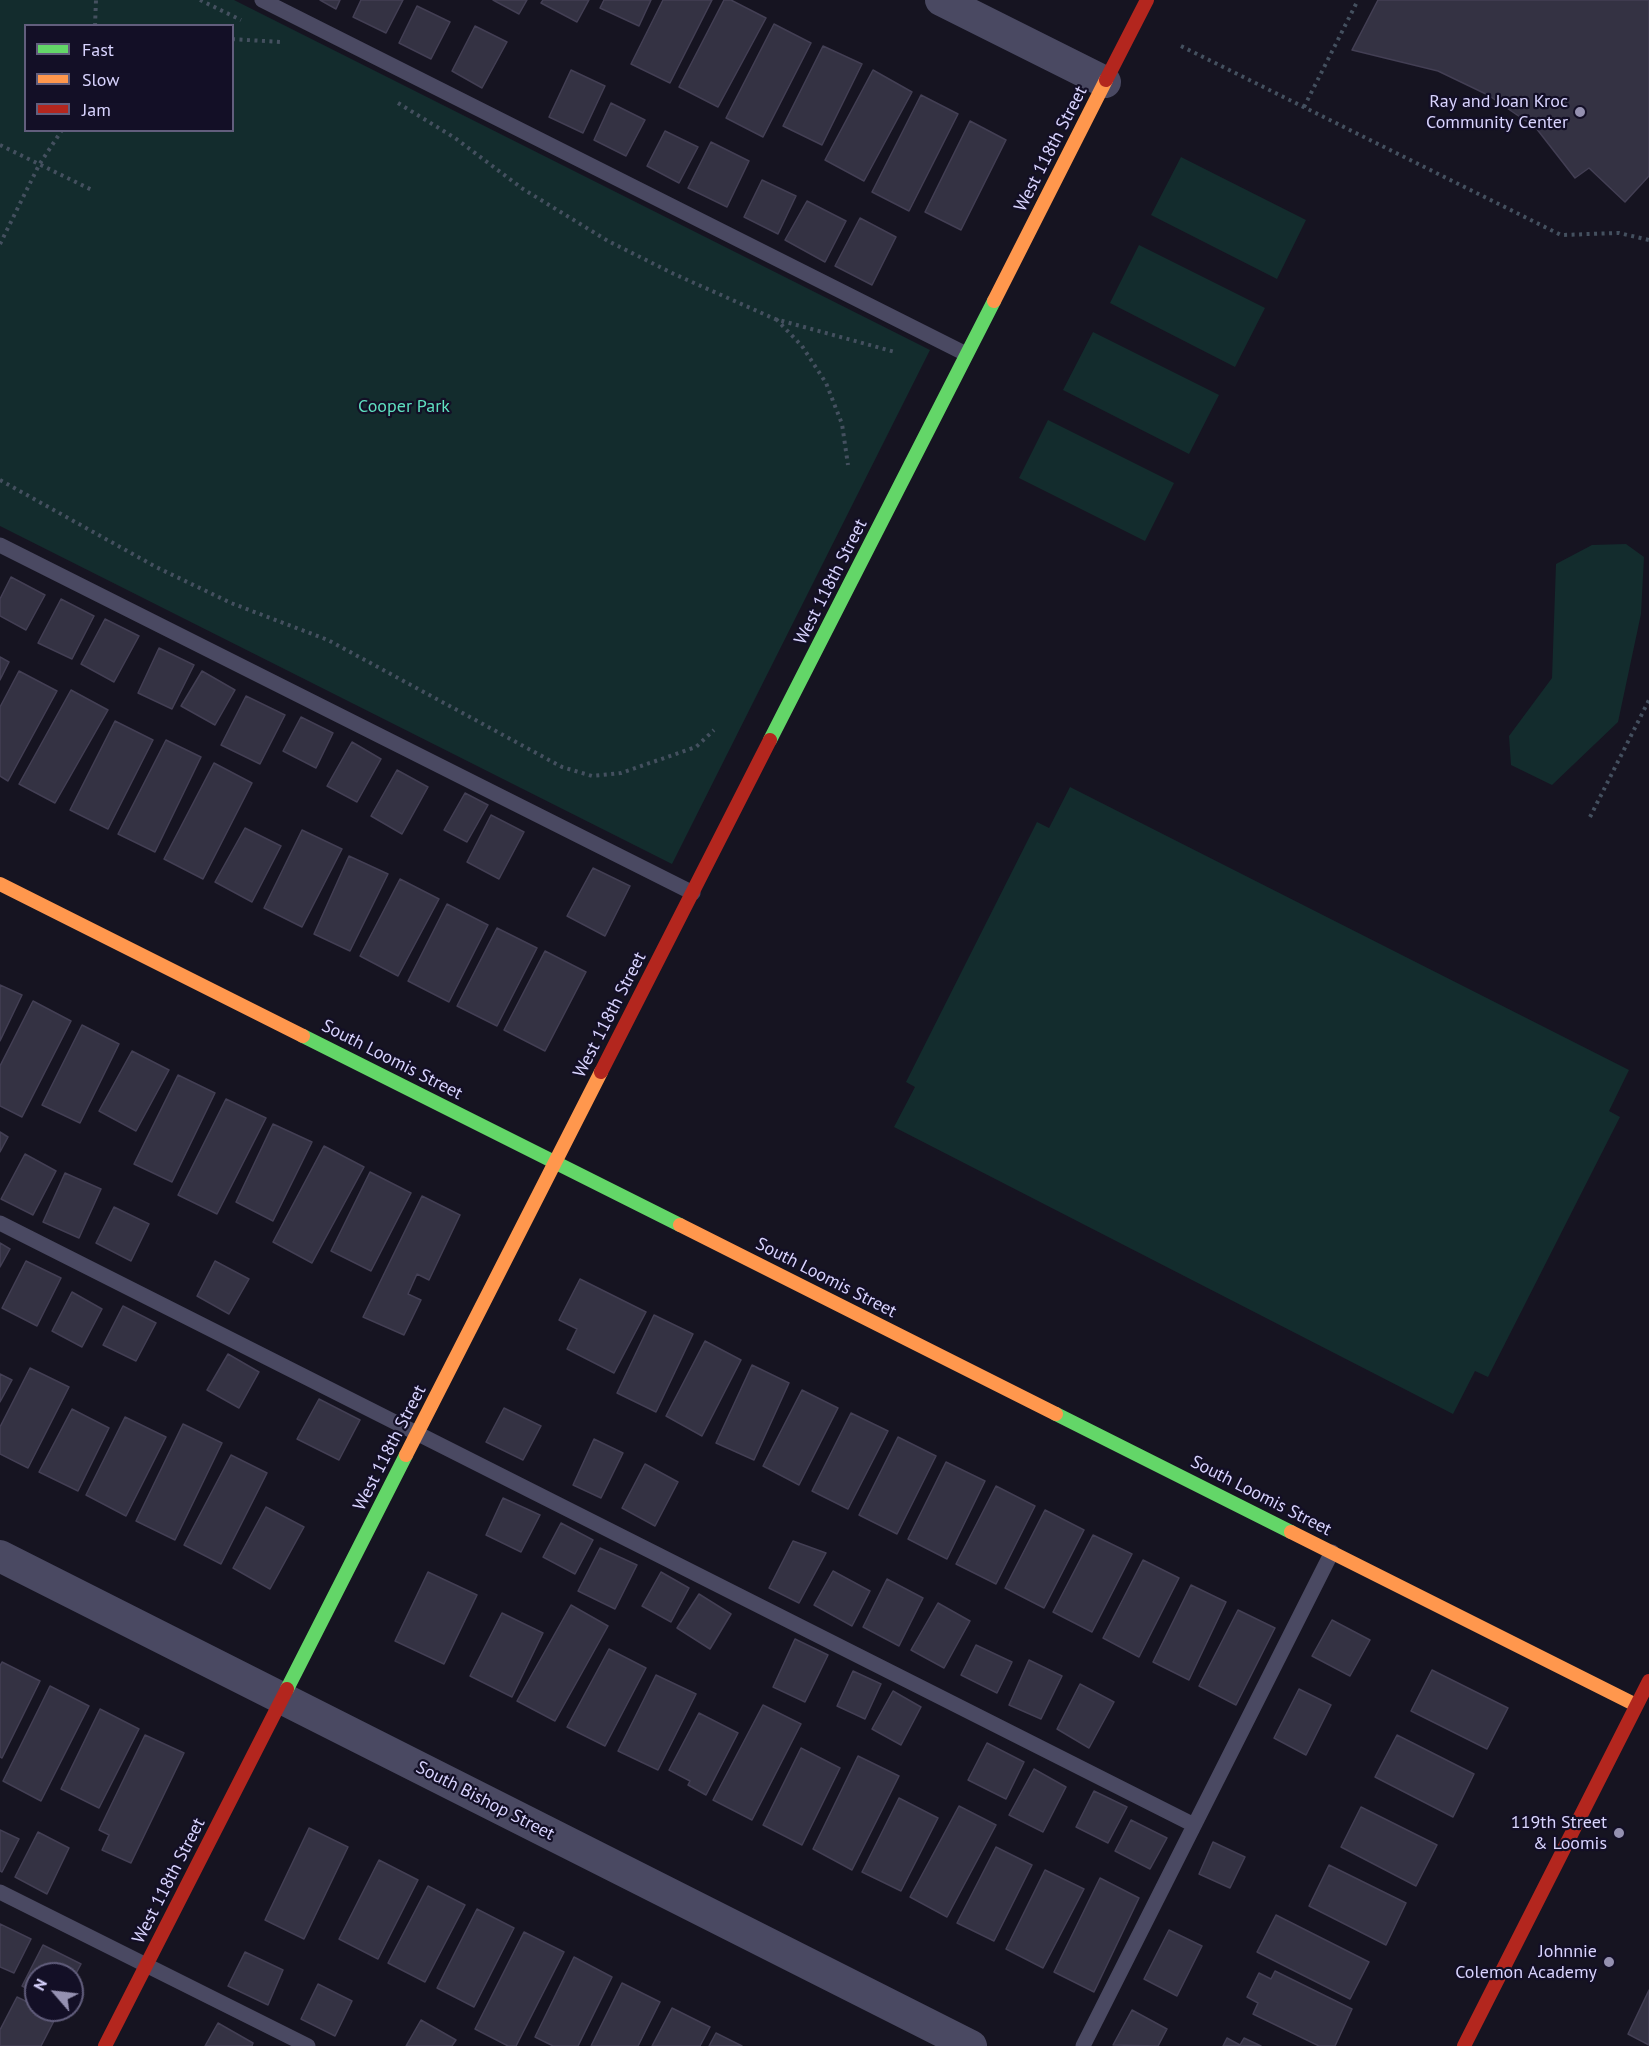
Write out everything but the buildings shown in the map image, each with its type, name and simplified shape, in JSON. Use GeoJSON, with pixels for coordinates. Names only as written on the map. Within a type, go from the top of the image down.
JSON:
{"type":"FeatureCollection","features":[{"type":"Feature","properties":{"kind":"street"},"geometry":{"type":"LineString","coordinates":[[941,0],[1105,82]]}},
{"type":"Feature","properties":{"kind":"street","name":"West 118th Street"},"geometry":{"type":"LineString","coordinates":[[105,2046],[1147,0]]}},
{"type":"Feature","properties":{"kind":"street","name":"South Loomis Street"},"geometry":{"type":"LineString","coordinates":[[0,884],[1636,1705]]}},
{"type":"Feature","properties":{"kind":"street","name":"South Bishop Street"},"geometry":{"type":"LineString","coordinates":[[0,1556],[971,2046]]}},
{"type":"Feature","properties":{"kind":"street"},"geometry":{"type":"LineString","coordinates":[[1464,2046],[1649,1680]]}},
{"type":"Feature","properties":{"kind":"lane"},"geometry":{"type":"LineString","coordinates":[[262,0],[966,354]]}},
{"type":"Feature","properties":{"kind":"lane"},"geometry":{"type":"LineString","coordinates":[[0,545],[693,893]]}},
{"type":"Feature","properties":{"kind":"lane"},"geometry":{"type":"LineString","coordinates":[[0,1222],[1194,1825]]}},
{"type":"Feature","properties":{"kind":"lane"},"geometry":{"type":"LineString","coordinates":[[1083,2046],[1332,1552]]}},
{"type":"Feature","properties":{"kind":"lane"},"geometry":{"type":"LineString","coordinates":[[0,1892],[308,2046]]}},
{"type":"Feature","properties":{"kind":"path"},"geometry":{"type":"LineString","coordinates":[[94,24],[96,0]]}},
{"type":"Feature","properties":{"kind":"path"},"geometry":{"type":"LineString","coordinates":[[1304,107],[1358,0]]}},
{"type":"Feature","properties":{"kind":"path"},"geometry":{"type":"LineString","coordinates":[[234,39],[286,42]]}},
{"type":"Feature","properties":{"kind":"path"},"geometry":{"type":"LineString","coordinates":[[1181,46],[1561,235],[1619,233],[1649,240]]}},
{"type":"Feature","properties":{"kind":"path"},"geometry":{"type":"LineString","coordinates":[[391,99],[455,138],[523,189],[608,241],[674,274],[775,319],[904,355]]}},
{"type":"Feature","properties":{"kind":"path"},"geometry":{"type":"LineString","coordinates":[[0,244],[39,165],[61,132]]}},
{"type":"Feature","properties":{"kind":"path"},"geometry":{"type":"LineString","coordinates":[[0,145],[92,190]]}},
{"type":"Feature","properties":{"kind":"path"},"geometry":{"type":"LineString","coordinates":[[775,319],[802,346],[826,383],[842,424],[848,465]]}},
{"type":"Feature","properties":{"kind":"path"},"geometry":{"type":"LineString","coordinates":[[0,480],[177,577],[231,603],[328,640],[562,767],[592,776],[621,773],[696,747],[714,730]]}},
{"type":"Feature","properties":{"kind":"path"},"geometry":{"type":"LineString","coordinates":[[1590,817],[1649,700]]}},
{"type":"Feature","properties":{"kind":"green space","name":"Cooper Park"},"geometry":{"type":"Polygon","coordinates":[[[0,0],[234,0],[930,350],[672,864],[0,526],[0,0]]]}},
{"type":"Feature","properties":{"kind":"green space"},"geometry":{"type":"Polygon","coordinates":[[[1181,157],[1306,220],[1277,279],[1151,215],[1181,157]]]}},
{"type":"Feature","properties":{"kind":"green space"},"geometry":{"type":"Polygon","coordinates":[[[1139,245],[1265,308],[1235,367],[1110,303],[1139,245]]]}},
{"type":"Feature","properties":{"kind":"green space"},"geometry":{"type":"Polygon","coordinates":[[[1093,332],[1219,395],[1189,454],[1063,390],[1093,332]]]}},
{"type":"Feature","properties":{"kind":"green space"},"geometry":{"type":"Polygon","coordinates":[[[1048,420],[1174,483],[1145,541],[1019,478],[1048,420]]]}},
{"type":"Feature","properties":{"kind":"green space"},"geometry":{"type":"Polygon","coordinates":[[[1626,544],[1644,557],[1641,614],[1618,722],[1552,785],[1511,765],[1509,736],[1552,678],[1556,564],[1592,545],[1626,544]]]}},
{"type":"Feature","properties":{"kind":"green space"},"geometry":{"type":"Polygon","coordinates":[[[1070,787],[1629,1070],[1609,1111],[1620,1117],[1488,1377],[1475,1371],[1453,1414],[894,1127],[915,1087],[906,1082],[1037,822],[1049,828],[1070,787]]]}},
{"type":"Feature","properties":{"kind":"traffic: fast"},"geometry":{"type":"LineString","coordinates":[[770,740],[994,301]]}},
{"type":"Feature","properties":{"kind":"traffic: fast"},"geometry":{"type":"LineString","coordinates":[[303,1036],[680,1225]]}},
{"type":"Feature","properties":{"kind":"traffic: fast"},"geometry":{"type":"LineString","coordinates":[[1056,1414],[1291,1532]]}},
{"type":"Feature","properties":{"kind":"traffic: fast"},"geometry":{"type":"LineString","coordinates":[[287,1689],[406,1455]]}},
{"type":"Feature","properties":{"kind":"traffic: slow"},"geometry":{"type":"LineString","coordinates":[[994,301],[1106,80]]}},
{"type":"Feature","properties":{"kind":"traffic: slow"},"geometry":{"type":"LineString","coordinates":[[0,884],[303,1036]]}},
{"type":"Feature","properties":{"kind":"traffic: slow"},"geometry":{"type":"LineString","coordinates":[[406,1455],[601,1072]]}},
{"type":"Feature","properties":{"kind":"traffic: slow"},"geometry":{"type":"LineString","coordinates":[[680,1225],[1056,1414]]}},
{"type":"Feature","properties":{"kind":"traffic: slow"},"geometry":{"type":"LineString","coordinates":[[1291,1532],[1636,1705]]}},
{"type":"Feature","properties":{"kind":"traffic: jam"},"geometry":{"type":"LineString","coordinates":[[1106,80],[1147,0]]}},
{"type":"Feature","properties":{"kind":"traffic: jam"},"geometry":{"type":"LineString","coordinates":[[601,1072],[770,740]]}},
{"type":"Feature","properties":{"kind":"traffic: jam"},"geometry":{"type":"LineString","coordinates":[[1464,2046],[1649,1681]]}},
{"type":"Feature","properties":{"kind":"traffic: jam"},"geometry":{"type":"LineString","coordinates":[[105,2046],[287,1689]]}},
{"type":"Feature","properties":{"kind":"place","name":"Ray and Joan Kroc Community Center"},"geometry":{"type":"Point","coordinates":[1580,112]}},
{"type":"Feature","properties":{"kind":"place","name":"119th Street & Loomis"},"geometry":{"type":"Point","coordinates":[1619,1833]}},
{"type":"Feature","properties":{"kind":"place","name":"Johnnie Colemon Academy"},"geometry":{"type":"Point","coordinates":[1609,1962]}}]}
